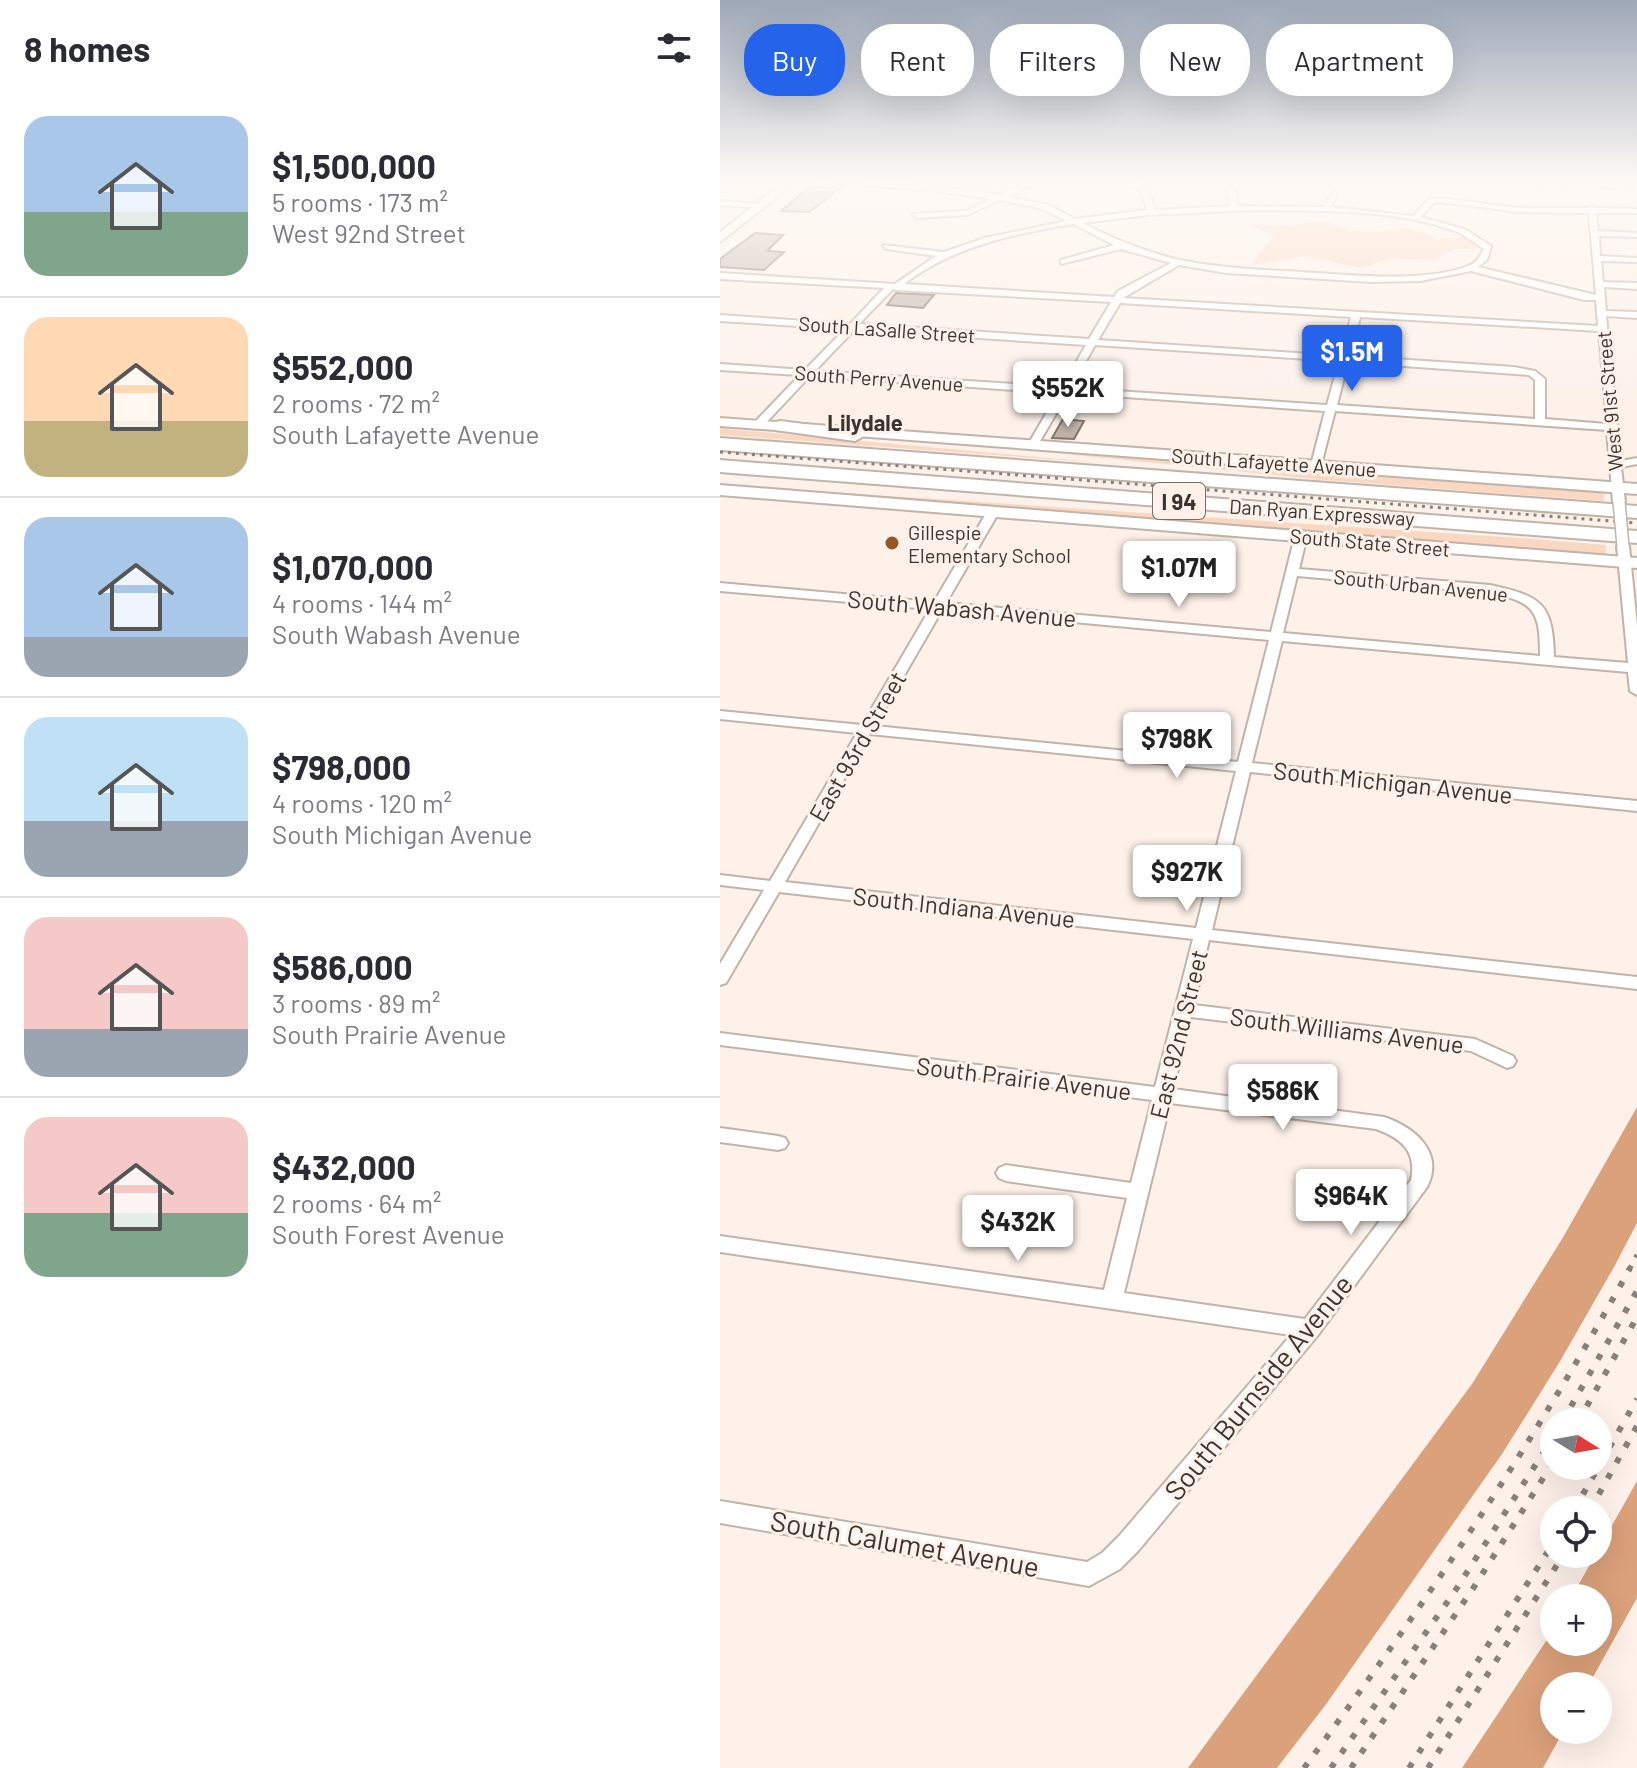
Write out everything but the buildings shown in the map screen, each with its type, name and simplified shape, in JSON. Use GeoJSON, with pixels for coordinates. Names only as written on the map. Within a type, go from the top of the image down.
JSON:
{"type":"FeatureCollection","features":[{"type":"Feature","properties":{"kind":"highway"},"geometry":{"type":"LineString","coordinates":[[781,426],[1262,476],[1321,487]]}},
{"type":"Feature","properties":{"kind":"highway","name":"Dan Ryan Expressway"},"geometry":{"type":"LineString","coordinates":[[720,444],[1321,487],[1624,500]]}},
{"type":"Feature","properties":{"kind":"highway","name":"Dan Ryan Expressway"},"geometry":{"type":"LineString","coordinates":[[720,466],[1403,518],[1630,552]]}},
{"type":"Feature","properties":{"kind":"highway"},"geometry":{"type":"LineString","coordinates":[[720,482],[1333,522],[1403,518]]}},
{"type":"Feature","properties":{"kind":"main road","name":"South Lafayette Avenue"},"geometry":{"type":"LineString","coordinates":[[720,422],[1316,465],[1624,500],[1637,489]]}},
{"type":"Feature","properties":{"kind":"main road","name":"South State Street"},"geometry":{"type":"LineString","coordinates":[[720,490],[1301,536],[1630,552]]}},
{"type":"Feature","properties":{"kind":"street"},"geometry":{"type":"LineString","coordinates":[[758,425],[894,286],[928,265]]}},
{"type":"Feature","properties":{"kind":"street"},"geometry":{"type":"LineString","coordinates":[[1034,443],[1117,300],[1130,287],[1173,265]]}},
{"type":"Feature","properties":{"kind":"street"},"geometry":{"type":"LineString","coordinates":[[1195,265],[1344,279],[1420,278],[1471,268],[1584,297],[1600,298]]}},
{"type":"Feature","properties":{"kind":"street"},"geometry":{"type":"LineString","coordinates":[[1471,268],[1475,265]]}},
{"type":"Feature","properties":{"kind":"street","name":"West 91st Street"},"geometry":{"type":"LineString","coordinates":[[1598,265],[1615,465],[1624,500],[1630,552],[1637,687]]}},
{"type":"Feature","properties":{"kind":"street"},"geometry":{"type":"LineString","coordinates":[[720,276],[1603,329]]}},
{"type":"Feature","properties":{"kind":"street"},"geometry":{"type":"LineString","coordinates":[[1599,284],[1637,286]]}},
{"type":"Feature","properties":{"kind":"street"},"geometry":{"type":"LineString","coordinates":[[1602,313],[1637,315]]}},
{"type":"Feature","properties":{"kind":"street"},"geometry":{"type":"LineString","coordinates":[[1316,465],[1356,314]]}},
{"type":"Feature","properties":{"kind":"street","name":"South LaSalle Street"},"geometry":{"type":"LineString","coordinates":[[720,318],[1532,373],[1542,382],[1540,423]]}},
{"type":"Feature","properties":{"kind":"street","name":"South Perry Avenue"},"geometry":{"type":"LineString","coordinates":[[720,367],[1612,427]]}},
{"type":"Feature","properties":{"kind":"street"},"geometry":{"type":"LineString","coordinates":[[1615,465],[1637,461]]}},
{"type":"Feature","properties":{"kind":"street","name":"East 93rd Street"},"geometry":{"type":"LineString","coordinates":[[720,979],[993,512]]}},
{"type":"Feature","properties":{"kind":"street","name":"East 92nd Street"},"geometry":{"type":"LineString","coordinates":[[1112,1299],[1301,536]]}},
{"type":"Feature","properties":{"kind":"street","name":"South Urban Avenue"},"geometry":{"type":"LineString","coordinates":[[1292,572],[1490,589],[1520,596],[1531,601],[1544,614],[1547,622],[1547,660]]}},
{"type":"Feature","properties":{"kind":"street","name":"South Wabash Avenue"},"geometry":{"type":"LineString","coordinates":[[720,587],[1634,668]]}},
{"type":"Feature","properties":{"kind":"street","name":"South Michigan Avenue"},"geometry":{"type":"LineString","coordinates":[[720,715],[1637,806]]}},
{"type":"Feature","properties":{"kind":"street","name":"South Indiana Avenue"},"geometry":{"type":"LineString","coordinates":[[720,880],[1637,983]]}},
{"type":"Feature","properties":{"kind":"street","name":"South Williams Avenue"},"geometry":{"type":"LineString","coordinates":[[1184,1010],[1475,1045],[1507,1061]]}},
{"type":"Feature","properties":{"kind":"street","name":"South Prairie Avenue"},"geometry":{"type":"LineString","coordinates":[[720,1039],[1377,1122],[1406,1134],[1417,1145]]}},
{"type":"Feature","properties":{"kind":"street"},"geometry":{"type":"LineString","coordinates":[[720,1135],[778,1143]]}},
{"type":"Feature","properties":{"kind":"street","name":"South Burnside Avenue"},"geometry":{"type":"LineString","coordinates":[[1089,1574],[1111,1561],[1129,1543],[1310,1329],[1420,1182],[1425,1167],[1417,1145]]}},
{"type":"Feature","properties":{"kind":"street"},"geometry":{"type":"LineString","coordinates":[[1006,1173],[1139,1192]]}},
{"type":"Feature","properties":{"kind":"street"},"geometry":{"type":"LineString","coordinates":[[720,1244],[1310,1329]]}},
{"type":"Feature","properties":{"kind":"street","name":"South Calumet Avenue"},"geometry":{"type":"LineString","coordinates":[[720,1512],[1089,1574]]}},
{"type":"Feature","properties":{"kind":"shaded area"},"geometry":{"type":"Polygon","coordinates":[[[1344,265],[1371,265],[1359,268],[1344,265]]]}},
{"type":"Feature","properties":{"kind":"shaded area"},"geometry":{"type":"Polygon","coordinates":[[[720,426],[729,429],[1103,463],[720,435],[720,426]]]}},
{"type":"Feature","properties":{"kind":"shaded area"},"geometry":{"type":"Polygon","coordinates":[[[985,446],[1603,491],[1604,501],[1324,480],[985,446]]]}},
{"type":"Feature","properties":{"kind":"shaded area"},"geometry":{"type":"Polygon","coordinates":[[[740,486],[1534,539],[1606,545],[1606,557],[740,486]]]}},
{"type":"Feature","properties":{"kind":"shaded area"},"geometry":{"type":"Polygon","coordinates":[[[1637,1107],[1637,1223],[1559,1363],[1502,1454],[1327,1703],[1277,1768],[1188,1768],[1472,1384],[1562,1239],[1637,1107]]]}},
{"type":"Feature","properties":{"kind":"shaded area"},"geometry":{"type":"Polygon","coordinates":[[[1637,1481],[1637,1598],[1612,1643],[1612,1584],[1579,1584],[1588,1568],[1612,1568],[1612,1525],[1637,1481]]]}},
{"type":"Feature","properties":{"kind":"shaded area"},"geometry":{"type":"Polygon","coordinates":[[[1540,1650],[1540,1656],[1605,1656],[1596,1672],[1540,1672],[1540,1744],[1556,1744],[1543,1768],[1462,1768],[1540,1650]]]}},
{"type":"Feature","properties":{"kind":"railway"},"geometry":{"type":"LineString","coordinates":[[720,452],[1637,523]]}},
{"type":"Feature","properties":{"kind":"railway"},"geometry":{"type":"LineString","coordinates":[[1629,1270],[1637,1255]]}},
{"type":"Feature","properties":{"kind":"railway"},"geometry":{"type":"LineString","coordinates":[[1304,1768],[1392,1647],[1476,1523],[1555,1397],[1630,1268]]}},
{"type":"Feature","properties":{"kind":"railway"},"geometry":{"type":"LineString","coordinates":[[1570,1408],[1637,1291]]}},
{"type":"Feature","properties":{"kind":"railway"},"geometry":{"type":"LineString","coordinates":[[1586,1408],[1637,1317]]}},
{"type":"Feature","properties":{"kind":"railway"},"geometry":{"type":"LineString","coordinates":[[1582,1496],[1637,1399]]}},
{"type":"Feature","properties":{"kind":"railway"},"geometry":{"type":"LineString","coordinates":[[1598,1496],[1637,1426]]}},
{"type":"Feature","properties":{"kind":"railway"},"geometry":{"type":"LineString","coordinates":[[1331,1768],[1455,1591],[1540,1458]]}},
{"type":"Feature","properties":{"kind":"railway"},"geometry":{"type":"LineString","coordinates":[[1351,1768],[1474,1587],[1542,1480]]}},
{"type":"Feature","properties":{"kind":"railway"},"geometry":{"type":"LineString","coordinates":[[1409,1768],[1540,1564]]}},
{"type":"Feature","properties":{"kind":"railway"},"geometry":{"type":"LineString","coordinates":[[1428,1768],[1555,1568]]}},
{"type":"Feature","properties":{"kind":"place","name":"Gillespie Elementary School"},"geometry":{"type":"Point","coordinates":[892,543]}},
{"type":"Feature","properties":{"kind":"district","name":"Lilydale"},"geometry":{"type":"Point","coordinates":[865,422]}}]}
